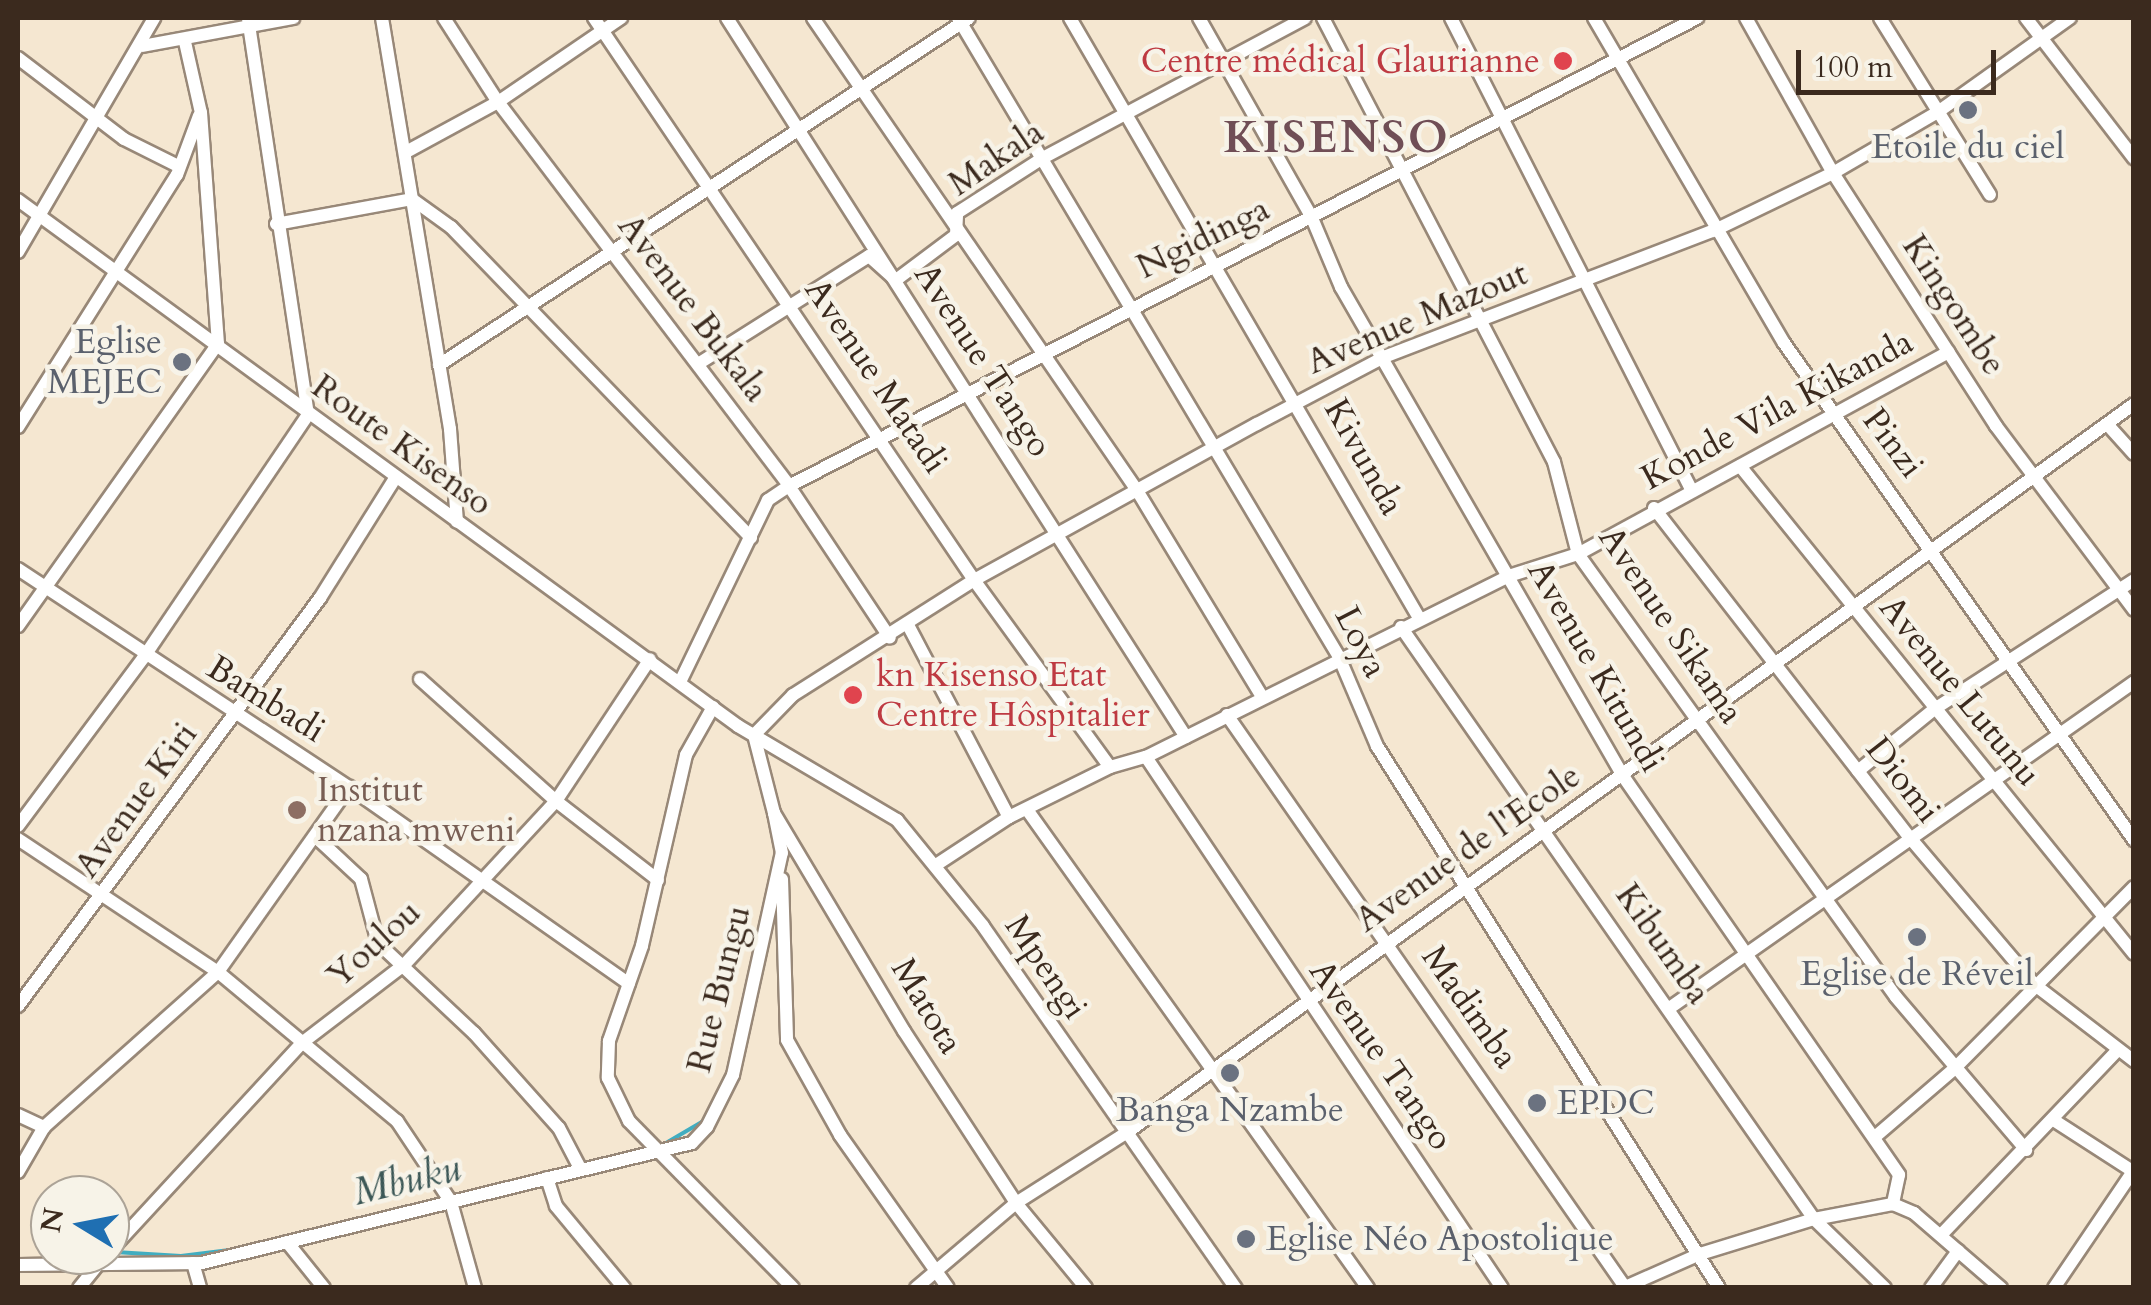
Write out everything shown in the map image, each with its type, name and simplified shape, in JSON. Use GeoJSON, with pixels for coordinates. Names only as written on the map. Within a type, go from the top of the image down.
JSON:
{"type":"FeatureCollection","features":[{"type":"Feature","properties":{"kind":"street"},"geometry":{"type":"LineString","coordinates":[[18,252],[142,46],[154,18]]}},
{"type":"Feature","properties":{"kind":"street"},"geometry":{"type":"LineString","coordinates":[[142,46],[185,42],[249,23],[292,18]]}},
{"type":"Feature","properties":{"kind":"street"},"geometry":{"type":"LineString","coordinates":[[382,18],[439,365],[457,522]]}},
{"type":"Feature","properties":{"kind":"street","name":"Avenue Bukala"},"geometry":{"type":"LineString","coordinates":[[444,18],[498,102],[789,486],[890,638]]}},
{"type":"Feature","properties":{"kind":"street","name":"Avenue Matadi"},"geometry":{"type":"LineString","coordinates":[[594,18],[882,437],[974,580],[1110,767]]}},
{"type":"Feature","properties":{"kind":"street"},"geometry":{"type":"LineString","coordinates":[[406,152],[498,102],[621,18]]}},
{"type":"Feature","properties":{"kind":"street","name":"Avenue Tango"},"geometry":{"type":"LineString","coordinates":[[727,18],[972,394],[1186,737]]}},
{"type":"Feature","properties":{"kind":"street"},"geometry":{"type":"LineString","coordinates":[[812,18],[863,88],[956,235],[1138,492],[1262,696]]}},
{"type":"Feature","properties":{"kind":"street","name":"Kivunda"},"geometry":{"type":"LineString","coordinates":[[1070,18],[1299,402],[1420,618]]}},
{"type":"Feature","properties":{"kind":"street","name":"Avenue Kitundi"},"geometry":{"type":"LineString","coordinates":[[1199,18],[1312,218],[1341,286],[1623,776],[1748,950],[1899,1175],[1892,1204]]}},
{"type":"Feature","properties":{"kind":"street","name":"Makala"},"geometry":{"type":"LineString","coordinates":[[896,280],[956,235],[957,212],[1041,159],[1305,18]]}},
{"type":"Feature","properties":{"kind":"street","name":"Avenue Sikama"},"geometry":{"type":"LineString","coordinates":[[1323,18],[1554,462],[1578,554],[1823,897],[1954,1069],[2026,1150]]}},
{"type":"Feature","properties":{"kind":"street"},"geometry":{"type":"LineString","coordinates":[[1451,18],[1690,487]]}},
{"type":"Feature","properties":{"kind":"street","name":"Pinzi"},"geometry":{"type":"LineString","coordinates":[[1594,18],[1714,232],[1837,418],[2011,658],[2134,840]]}},
{"type":"Feature","properties":{"kind":"street","name":"Ngidinga"},"geometry":{"type":"LineString","coordinates":[[789,486],[1312,218],[1401,166],[1698,18]]}},
{"type":"Feature","properties":{"kind":"street","name":"Kingombe"},"geometry":{"type":"LineString","coordinates":[[1746,18],[1834,173],[1996,426],[2134,610]]}},
{"type":"Feature","properties":{"kind":"street"},"geometry":{"type":"LineString","coordinates":[[1880,18],[1990,194]]}},
{"type":"Feature","properties":{"kind":"street"},"geometry":{"type":"LineString","coordinates":[[2026,18],[2134,158]]}},
{"type":"Feature","properties":{"kind":"street","name":"Avenue Mazout"},"geometry":{"type":"LineString","coordinates":[[754,736],[793,695],[890,638],[974,580],[1217,446],[1384,358],[1714,232],[1834,173],[1938,112],[2070,18]]}},
{"type":"Feature","properties":{"kind":"street"},"geometry":{"type":"LineString","coordinates":[[439,365],[614,254],[710,184],[863,88],[963,19]]}},
{"type":"Feature","properties":{"kind":"street","name":"Loya"},"geometry":{"type":"LineString","coordinates":[[963,19],[1041,159],[1134,306],[1339,657],[1376,746],[1719,1288]]}},
{"type":"Feature","properties":{"kind":"street"},"geometry":{"type":"LineString","coordinates":[[18,826],[144,657],[308,415],[276,224],[249,23]]}},
{"type":"Feature","properties":{"kind":"street"},"geometry":{"type":"LineString","coordinates":[[18,626],[218,344],[201,113],[185,42]]}},
{"type":"Feature","properties":{"kind":"street"},"geometry":{"type":"LineString","coordinates":[[18,58],[124,139],[176,165]]}},
{"type":"Feature","properties":{"kind":"street"},"geometry":{"type":"LineString","coordinates":[[18,427],[177,175],[176,165],[201,113]]}},
{"type":"Feature","properties":{"kind":"street"},"geometry":{"type":"LineString","coordinates":[[276,224],[412,199],[451,228],[751,538]]}},
{"type":"Feature","properties":{"kind":"street","name":"Route Kisenso"},"geometry":{"type":"LineString","coordinates":[[18,200],[218,344],[308,415],[754,736]]}},
{"type":"Feature","properties":{"kind":"street"},"geometry":{"type":"LineString","coordinates":[[698,364],[789,301],[869,256],[896,280]]}},
{"type":"Feature","properties":{"kind":"street","name":"Konde Vila Kikanda"},"geometry":{"type":"LineString","coordinates":[[936,865],[1009,816],[1110,767],[1146,757],[1339,657],[1510,576],[1578,554],[1690,487],[1837,418],[1949,352]]}},
{"type":"Feature","properties":{"kind":"street","name":"Avenue de l'Ecole"},"geometry":{"type":"LineString","coordinates":[[916,1288],[1016,1203],[1129,1131],[1465,883],[1623,776],[2134,404]]}},
{"type":"Feature","properties":{"kind":"street"},"geometry":{"type":"LineString","coordinates":[[2106,424],[2134,454]]}},
{"type":"Feature","properties":{"kind":"street","name":"Avenue Lutunu"},"geometry":{"type":"LineString","coordinates":[[1740,466],[2134,954]]}},
{"type":"Feature","properties":{"kind":"street","name":"Avenue Kiri"},"geometry":{"type":"LineString","coordinates":[[18,1006],[236,714],[396,476]]}},
{"type":"Feature","properties":{"kind":"street"},"geometry":{"type":"LineString","coordinates":[[681,680],[768,500],[789,486]]}},
{"type":"Feature","properties":{"kind":"street","name":"Diomi"},"geometry":{"type":"LineString","coordinates":[[1654,508],[1911,839],[2035,985],[2134,1061]]}},
{"type":"Feature","properties":{"kind":"street","name":"Bambadi"},"geometry":{"type":"LineString","coordinates":[[18,569],[144,657],[349,787],[630,984]]}},
{"type":"Feature","properties":{"kind":"street"},"geometry":{"type":"LineString","coordinates":[[1858,771],[1934,710],[2134,580]]}},
{"type":"Feature","properties":{"kind":"street"},"geometry":{"type":"LineString","coordinates":[[908,625],[1009,816]]}},
{"type":"Feature","properties":{"kind":"street","name":"Kibumba"},"geometry":{"type":"LineString","coordinates":[[1402,627],[1671,1007],[1814,1218],[1885,1288]]}},
{"type":"Feature","properties":{"kind":"street","name":"Youlou"},"geometry":{"type":"LineString","coordinates":[[130,1229],[303,1042],[404,964],[481,883],[556,800],[650,659]]}},
{"type":"Feature","properties":{"kind":"street"},"geometry":{"type":"LineString","coordinates":[[420,679],[556,800],[658,880]]}},
{"type":"Feature","properties":{"kind":"street"},"geometry":{"type":"LineString","coordinates":[[1671,1007],[2134,682]]}},
{"type":"Feature","properties":{"kind":"street"},"geometry":{"type":"LineString","coordinates":[[714,707],[686,755],[658,880],[610,1041],[608,1078],[629,1120],[793,1288]]}},
{"type":"Feature","properties":{"kind":"street","name":"Madimba"},"geometry":{"type":"LineString","coordinates":[[1227,715],[1387,940],[1624,1287]]}},
{"type":"Feature","properties":{"kind":"street","name":"Matota"},"geometry":{"type":"LineString","coordinates":[[754,736],[774,813],[1016,1203],[1086,1288]]}},
{"type":"Feature","properties":{"kind":"street","name":"Mpengi"},"geometry":{"type":"LineString","coordinates":[[754,736],[897,820],[936,865],[1129,1131],[1236,1288]]}},
{"type":"Feature","properties":{"kind":"street","name":"Avenue Tango"},"geometry":{"type":"LineString","coordinates":[[1146,757],[1305,1001],[1481,1248],[1502,1288]]}},
{"type":"Feature","properties":{"kind":"street"},"geometry":{"type":"LineString","coordinates":[[18,1172],[44,1128],[218,972],[317,838],[349,787]]}},
{"type":"Feature","properties":{"kind":"street"},"geometry":{"type":"LineString","coordinates":[[1028,810],[1368,1288]]}},
{"type":"Feature","properties":{"kind":"street","name":"Rue Bungu"},"geometry":{"type":"LineString","coordinates":[[130,1258],[192,1263],[287,1242],[449,1196],[547,1178],[656,1147],[692,1142],[707,1128],[733,1075],[782,853],[774,813]]}},
{"type":"Feature","properties":{"kind":"street"},"geometry":{"type":"LineString","coordinates":[[317,838],[361,878],[370,932],[559,1128],[580,1170]]}},
{"type":"Feature","properties":{"kind":"street"},"geometry":{"type":"LineString","coordinates":[[18,840],[106,893],[218,972],[397,1121],[449,1196],[476,1288]]}},
{"type":"Feature","properties":{"kind":"street"},"geometry":{"type":"LineString","coordinates":[[782,853],[787,1040],[840,1134],[948,1288]]}},
{"type":"Feature","properties":{"kind":"street"},"geometry":{"type":"LineString","coordinates":[[1876,1136],[1954,1069],[2134,887]]}},
{"type":"Feature","properties":{"kind":"street"},"geometry":{"type":"LineString","coordinates":[[1941,1235],[2055,1121],[2118,1050]]}},
{"type":"Feature","properties":{"kind":"street"},"geometry":{"type":"LineString","coordinates":[[18,1115],[44,1128]]}},
{"type":"Feature","properties":{"kind":"street"},"geometry":{"type":"LineString","coordinates":[[2054,1288],[2133,1171],[2055,1121]]}},
{"type":"Feature","properties":{"kind":"street"},"geometry":{"type":"LineString","coordinates":[[547,1178],[556,1206],[624,1288]]}},
{"type":"Feature","properties":{"kind":"street"},"geometry":{"type":"LineString","coordinates":[[1624,1287],[1700,1254],[1814,1218],[1892,1204],[1941,1235],[2000,1288]]}},
{"type":"Feature","properties":{"kind":"street"},"geometry":{"type":"LineString","coordinates":[[287,1242],[324,1288]]}},
{"type":"Feature","properties":{"kind":"street"},"geometry":{"type":"LineString","coordinates":[[1931,1288],[1958,1251]]}},
{"type":"Feature","properties":{"kind":"street"},"geometry":{"type":"LineString","coordinates":[[192,1263],[200,1288]]}},
{"type":"Feature","properties":{"kind":"waterway","name":"Mbuku"},"geometry":{"type":"LineString","coordinates":[[666,1143],[705,1120]]}},
{"type":"Feature","properties":{"kind":"waterway","name":"Mbuku"},"geometry":{"type":"LineString","coordinates":[[130,1253],[181,1256],[230,1250]]}},
{"type":"Feature","properties":{"kind":"place","name":"Centre médical Glaurianne"},"geometry":{"type":"Point","coordinates":[1563,61]}},
{"type":"Feature","properties":{"kind":"place","name":"Etoile du ciel"},"geometry":{"type":"Point","coordinates":[1968,110]}},
{"type":"Feature","properties":{"kind":"place","name":"Eglise MEJEC"},"geometry":{"type":"Point","coordinates":[182,362]}},
{"type":"Feature","properties":{"kind":"place","name":"kn Kisenso Etat Centre Hôspitalier"},"geometry":{"type":"Point","coordinates":[853,695]}},
{"type":"Feature","properties":{"kind":"place","name":"Institut nzana mweni"},"geometry":{"type":"Point","coordinates":[297,810]}},
{"type":"Feature","properties":{"kind":"place","name":"Eglise de Réveil"},"geometry":{"type":"Point","coordinates":[1917,937]}},
{"type":"Feature","properties":{"kind":"place","name":"Banga Nzambe"},"geometry":{"type":"Point","coordinates":[1230,1073]}},
{"type":"Feature","properties":{"kind":"place","name":"EPDC"},"geometry":{"type":"Point","coordinates":[1537,1103]}},
{"type":"Feature","properties":{"kind":"place","name":"Eglise Néo Apostolique"},"geometry":{"type":"Point","coordinates":[1246,1239]}},
{"type":"Feature","properties":{"kind":"district","name":"KISENSO"},"geometry":{"type":"Point","coordinates":[1337,138]}}]}
